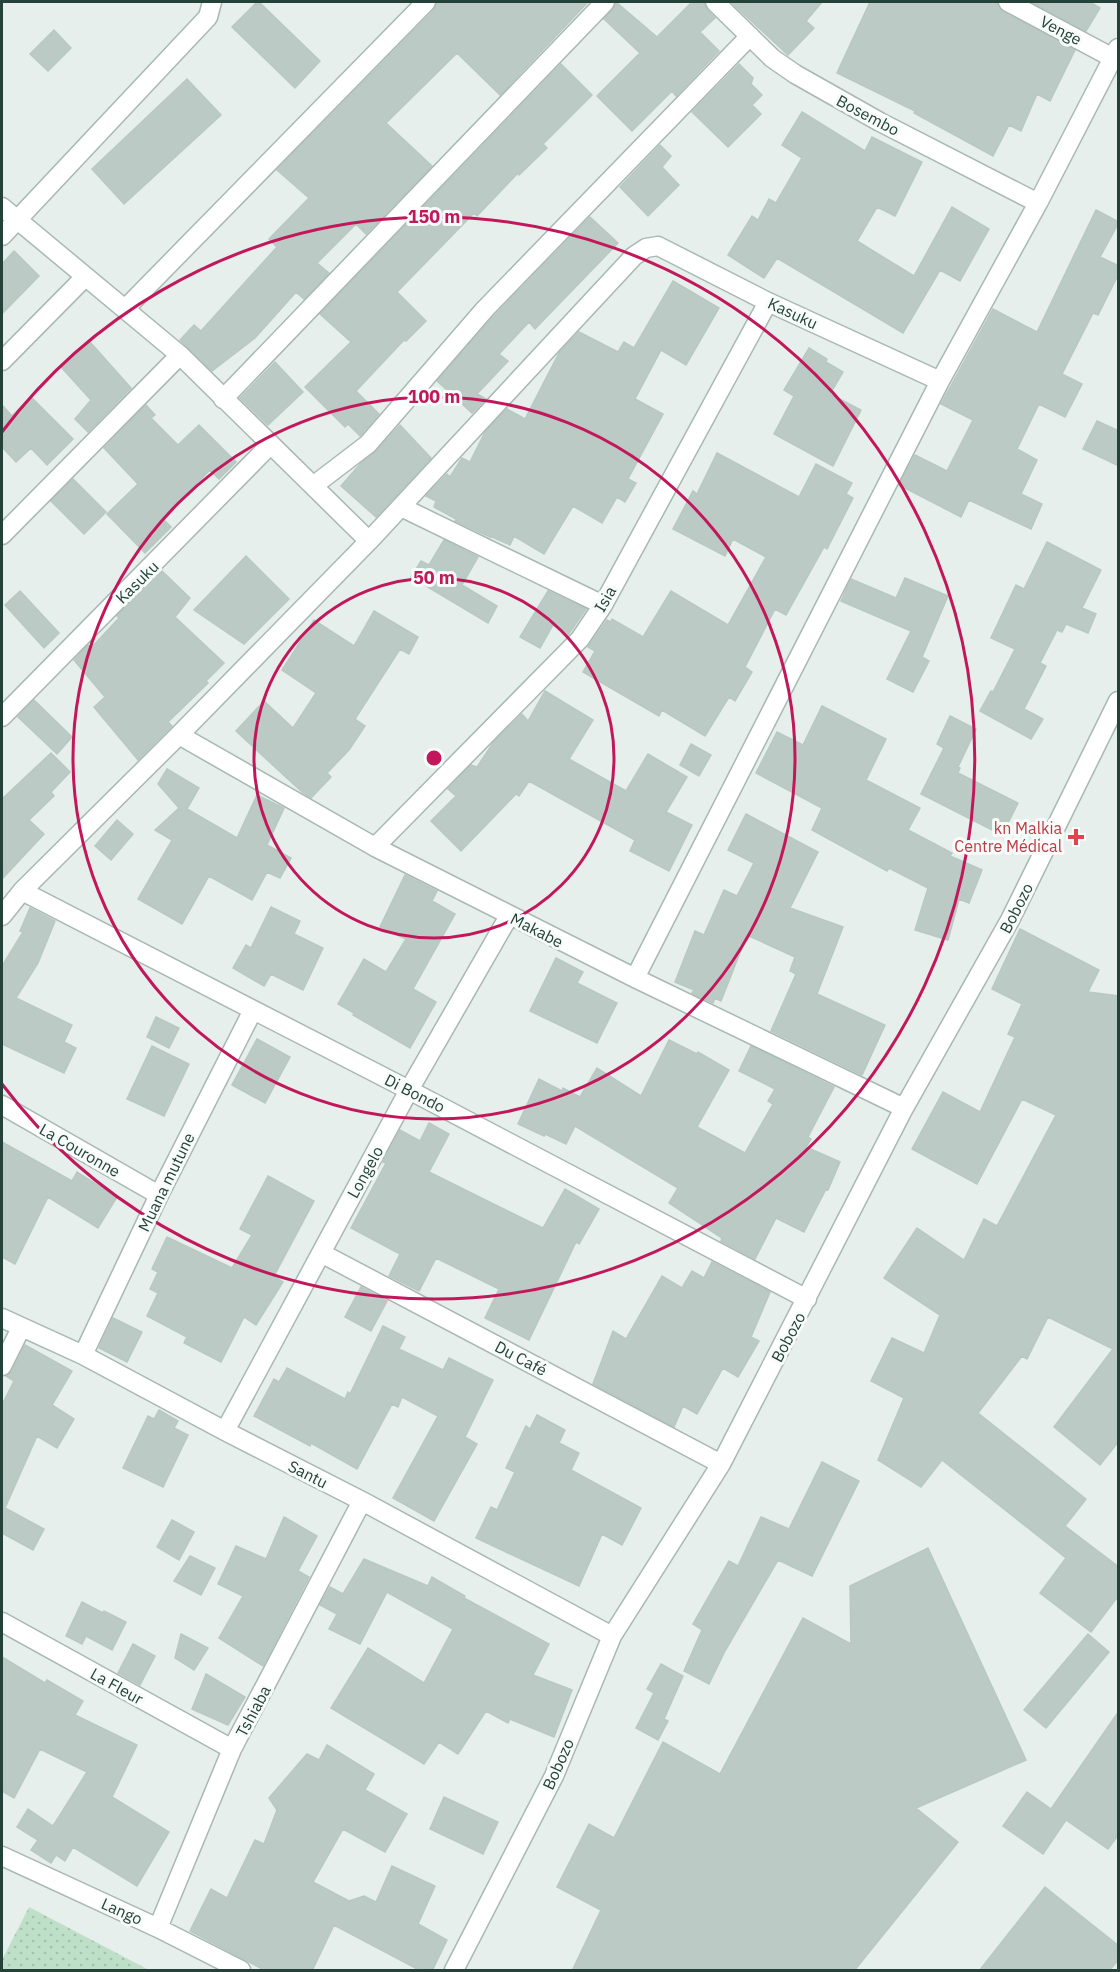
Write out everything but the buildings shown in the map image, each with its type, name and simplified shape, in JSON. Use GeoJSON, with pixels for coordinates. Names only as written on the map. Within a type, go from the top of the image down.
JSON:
{"type":"FeatureCollection","features":[{"type":"Feature","properties":{"kind":"street"},"geometry":{"type":"LineString","coordinates":[[2,236],[208,17],[212,2]]}},
{"type":"Feature","properties":{"kind":"street"},"geometry":{"type":"LineString","coordinates":[[125,309],[426,2]]}},
{"type":"Feature","properties":{"kind":"street"},"geometry":{"type":"LineString","coordinates":[[223,399],[604,2]]}},
{"type":"Feature","properties":{"kind":"street","name":"Bosembo"},"geometry":{"type":"LineString","coordinates":[[716,2],[772,58],[822,91],[1038,203]]}},
{"type":"Feature","properties":{"kind":"street","name":"Venge"},"geometry":{"type":"LineString","coordinates":[[1008,2],[1116,53]]}},
{"type":"Feature","properties":{"kind":"street"},"geometry":{"type":"LineString","coordinates":[[314,486],[368,444],[485,309],[750,36]]}},
{"type":"Feature","properties":{"kind":"street"},"geometry":{"type":"LineString","coordinates":[[635,978],[940,381],[1038,203],[1116,53]]}},
{"type":"Feature","properties":{"kind":"street"},"geometry":{"type":"LineString","coordinates":[[2,207],[180,355],[369,541]]}},
{"type":"Feature","properties":{"kind":"street","name":"Kasuku"},"geometry":{"type":"LineString","coordinates":[[401,507],[634,256],[646,248],[658,246],[768,302],[940,381]]}},
{"type":"Feature","properties":{"kind":"street"},"geometry":{"type":"LineString","coordinates":[[2,360],[85,277]]}},
{"type":"Feature","properties":{"kind":"street","name":"Isia"},"geometry":{"type":"LineString","coordinates":[[375,847],[580,639],[603,605],[768,302]]}},
{"type":"Feature","properties":{"kind":"street"},"geometry":{"type":"LineString","coordinates":[[2,535],[180,355]]}},
{"type":"Feature","properties":{"kind":"street","name":"Kasuku"},"geometry":{"type":"LineString","coordinates":[[2,717],[270,445]]}},
{"type":"Feature","properties":{"kind":"street"},"geometry":{"type":"LineString","coordinates":[[2,916],[22,891],[179,735],[401,507],[603,605]]}},
{"type":"Feature","properties":{"kind":"street","name":"Bobozo"},"geometry":{"type":"LineString","coordinates":[[454,1971],[554,1776],[612,1636],[721,1464],[904,1108],[1010,920],[1119,701]]}},
{"type":"Feature","properties":{"kind":"street","name":"Makabe"},"geometry":{"type":"LineString","coordinates":[[179,735],[375,847],[509,916],[904,1108]]}},
{"type":"Feature","properties":{"kind":"street","name":"Di Bondo"},"geometry":{"type":"LineString","coordinates":[[22,891],[409,1090],[807,1299]]}},
{"type":"Feature","properties":{"kind":"street","name":"Longelo"},"geometry":{"type":"LineString","coordinates":[[225,1431],[409,1090],[509,916]]}},
{"type":"Feature","properties":{"kind":"street","name":"Muana mutune"},"geometry":{"type":"LineString","coordinates":[[83,1355],[159,1195],[253,1010]]}},
{"type":"Feature","properties":{"kind":"street","name":"La Couronne"},"geometry":{"type":"LineString","coordinates":[[2,1105],[159,1195]]}},
{"type":"Feature","properties":{"kind":"street","name":"Du Café"},"geometry":{"type":"LineString","coordinates":[[321,1253],[721,1464]]}},
{"type":"Feature","properties":{"kind":"street","name":"Santu"},"geometry":{"type":"LineString","coordinates":[[2,1318],[83,1355],[362,1501],[612,1636]]}},
{"type":"Feature","properties":{"kind":"street"},"geometry":{"type":"LineString","coordinates":[[2,1366],[21,1328]]}},
{"type":"Feature","properties":{"kind":"street","name":"Tshiaba"},"geometry":{"type":"LineString","coordinates":[[158,1928],[232,1749],[362,1501]]}},
{"type":"Feature","properties":{"kind":"street","name":"La Fleur"},"geometry":{"type":"LineString","coordinates":[[2,1622],[232,1749]]}},
{"type":"Feature","properties":{"kind":"street","name":"Lango"},"geometry":{"type":"LineString","coordinates":[[4,1863],[158,1928],[241,1971]]}},
{"type":"Feature","properties":{"kind":"green space"},"geometry":{"type":"Polygon","coordinates":[[[29,1907],[149,1970],[2,1970],[2,1960],[29,1907]]]}},
{"type":"Feature","properties":{"kind":"place","name":"kn Malkia Centre Médical"},"geometry":{"type":"Point","coordinates":[1076,837]}}]}
